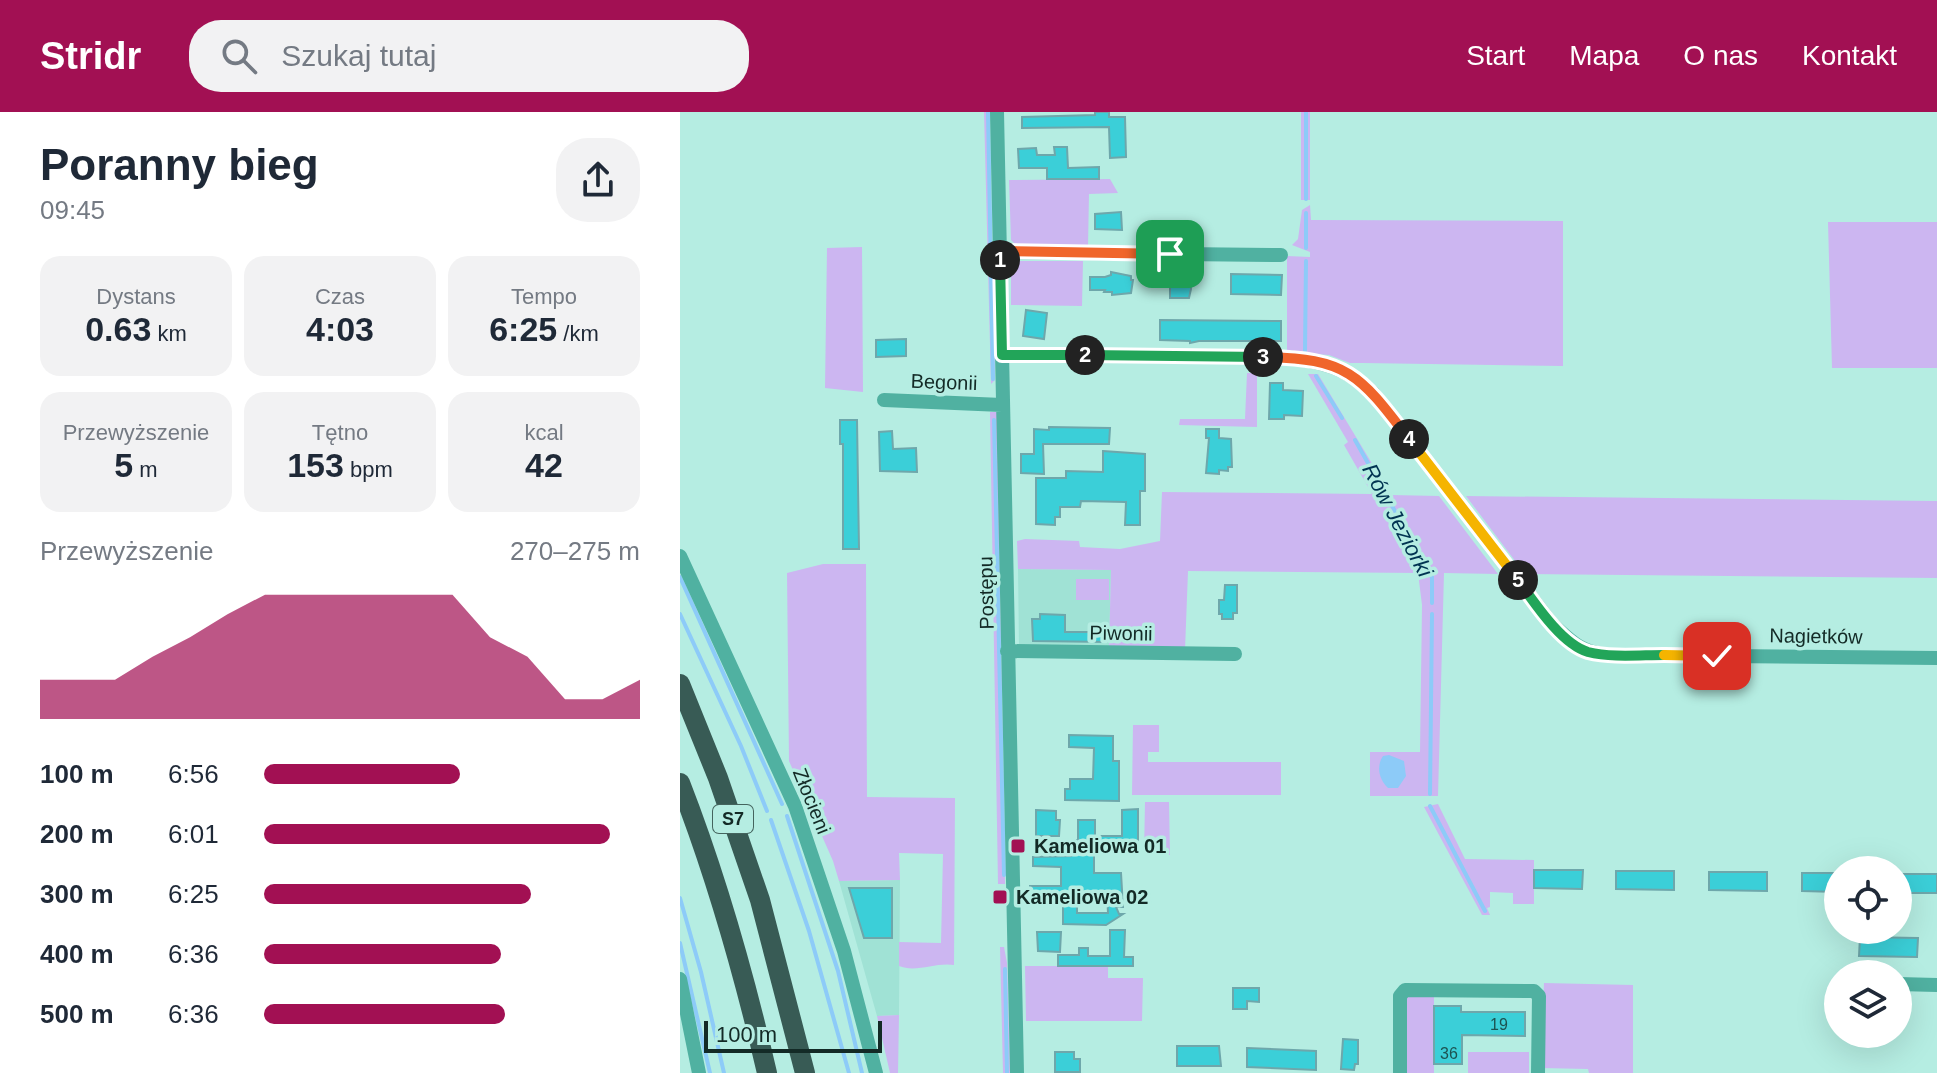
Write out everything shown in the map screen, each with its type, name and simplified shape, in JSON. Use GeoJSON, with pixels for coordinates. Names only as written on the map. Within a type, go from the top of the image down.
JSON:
{"type":"FeatureCollection","features":[{"type":"Feature","properties":{"kind":"highway","name":"S7"},"geometry":{"type":"LineString","coordinates":[[680,684],[718,778],[760,900],[805,1073]]}},
{"type":"Feature","properties":{"kind":"highway","name":"S7"},"geometry":{"type":"LineString","coordinates":[[680,783],[714,875],[737,951],[767,1073]]}},
{"type":"Feature","properties":{"kind":"street","name":"Postępu"},"geometry":{"type":"LineString","coordinates":[[997,112],[1017,1073]]}},
{"type":"Feature","properties":{"kind":"street"},"geometry":{"type":"LineString","coordinates":[[1000,252],[1281,255]]}},
{"type":"Feature","properties":{"kind":"street","name":"Nagietków"},"geometry":{"type":"LineString","coordinates":[[1002,359],[1287,357],[1327,364],[1346,371],[1373,393],[1552,624],[1580,649],[1607,655],[1937,658]]}},
{"type":"Feature","properties":{"kind":"street","name":"Begonii"},"geometry":{"type":"LineString","coordinates":[[884,400],[1002,405]]}},
{"type":"Feature","properties":{"kind":"street","name":"Złocieni"},"geometry":{"type":"LineString","coordinates":[[680,556],[795,806],[844,951],[876,1073]]}},
{"type":"Feature","properties":{"kind":"street","name":"Piwonii"},"geometry":{"type":"LineString","coordinates":[[1007,651],[1235,654]]}},
{"type":"Feature","properties":{"kind":"street"},"geometry":{"type":"LineString","coordinates":[[680,979],[699,1073]]}},
{"type":"Feature","properties":{"kind":"street"},"geometry":{"type":"LineString","coordinates":[[1912,984],[1937,985]]}},
{"type":"Feature","properties":{"kind":"street"},"geometry":{"type":"LineString","coordinates":[[1400,1073],[1401,993],[1405,990],[1532,991],[1537,994],[1538,1073]]}},
{"type":"Feature","properties":{"kind":"shaded area"},"geometry":{"type":"Polygon","coordinates":[[[984,112],[989,112],[995,380],[991,384],[984,112]]]}},
{"type":"Feature","properties":{"kind":"shaded area"},"geometry":{"type":"Polygon","coordinates":[[[1301,112],[1310,112],[1310,200],[1301,200],[1301,112]]]}},
{"type":"Feature","properties":{"kind":"shaded area"},"geometry":{"type":"Polygon","coordinates":[[[1110,179],[1118,193],[1089,194],[1088,246],[1016,245],[1011,240],[1009,180],[1110,179]]]}},
{"type":"Feature","properties":{"kind":"shaded area"},"geometry":{"type":"Polygon","coordinates":[[[1310,205],[1311,220],[1563,221],[1563,366],[1350,363],[1329,355],[1287,352],[1287,256],[1310,257],[1310,252],[1292,245],[1298,239],[1302,210],[1310,205]]]}},
{"type":"Feature","properties":{"kind":"shaded area"},"geometry":{"type":"Polygon","coordinates":[[[1828,222],[1937,222],[1937,368],[1832,368],[1828,222]]]}},
{"type":"Feature","properties":{"kind":"shaded area"},"geometry":{"type":"Polygon","coordinates":[[[862,247],[863,392],[825,388],[827,248],[862,247]]]}},
{"type":"Feature","properties":{"kind":"shaded area"},"geometry":{"type":"Polygon","coordinates":[[[1011,261],[1083,261],[1082,306],[1011,305],[1011,261]]]}},
{"type":"Feature","properties":{"kind":"shaded area"},"geometry":{"type":"Polygon","coordinates":[[[1247,373],[1257,373],[1257,427],[1179,425],[1180,419],[1245,419],[1247,373]]]}},
{"type":"Feature","properties":{"kind":"shaded area"},"geometry":{"type":"Polygon","coordinates":[[[1308,374],[1318,374],[1391,495],[1439,496],[1498,574],[1444,573],[1438,796],[1370,796],[1370,752],[1420,752],[1422,605],[1418,573],[1188,571],[1185,650],[1109,648],[1111,570],[1018,569],[1017,541],[1025,539],[1079,541],[1080,547],[1120,549],[1160,541],[1162,492],[1372,494],[1344,445],[1348,442],[1308,374]]]}},
{"type":"Feature","properties":{"kind":"shaded area"},"geometry":{"type":"Polygon","coordinates":[[[990,412],[997,412],[1005,884],[998,884],[990,412]]]}},
{"type":"Feature","properties":{"kind":"shaded area"},"geometry":{"type":"Polygon","coordinates":[[[1466,496],[1937,501],[1937,578],[1525,574],[1466,496]]]}},
{"type":"Feature","properties":{"kind":"shaded area"},"geometry":{"type":"Polygon","coordinates":[[[823,564],[866,564],[867,797],[955,798],[954,965],[899,966],[899,942],[941,943],[943,854],[899,853],[900,880],[839,881],[789,761],[787,573],[823,564]]]}},
{"type":"Feature","properties":{"kind":"shaded area"},"geometry":{"type":"Polygon","coordinates":[[[1018,569],[1111,570],[1109,648],[1019,647],[1018,569]]]}},
{"type":"Feature","properties":{"kind":"shaded area"},"geometry":{"type":"Polygon","coordinates":[[[1076,579],[1109,579],[1109,600],[1076,600],[1076,579]]]}},
{"type":"Feature","properties":{"kind":"shaded area"},"geometry":{"type":"Polygon","coordinates":[[[1133,725],[1159,725],[1159,752],[1148,752],[1148,762],[1281,762],[1281,795],[1132,795],[1133,725]]]}},
{"type":"Feature","properties":{"kind":"shaded area"},"geometry":{"type":"Polygon","coordinates":[[[1145,802],[1169,802],[1170,855],[1144,854],[1145,802]]]}},
{"type":"Feature","properties":{"kind":"shaded area"},"geometry":{"type":"Polygon","coordinates":[[[1438,804],[1465,859],[1534,860],[1534,904],[1513,904],[1513,893],[1490,892],[1490,907],[1487,908],[1490,915],[1482,915],[1424,807],[1438,804]]]}},
{"type":"Feature","properties":{"kind":"shaded area"},"geometry":{"type":"Polygon","coordinates":[[[900,880],[899,1015],[877,1016],[839,881],[900,880]]]}},
{"type":"Feature","properties":{"kind":"shaded area"},"geometry":{"type":"Polygon","coordinates":[[[1000,947],[1004,947],[1007,963],[1010,1073],[1003,1073],[1000,947]]]}},
{"type":"Feature","properties":{"kind":"shaded area"},"geometry":{"type":"Polygon","coordinates":[[[1025,966],[1108,966],[1108,978],[1143,978],[1142,1021],[1026,1021],[1025,966]]]}},
{"type":"Feature","properties":{"kind":"shaded area"},"geometry":{"type":"Polygon","coordinates":[[[1544,983],[1633,985],[1633,1073],[1541,1068],[1544,983]]]}},
{"type":"Feature","properties":{"kind":"shaded area"},"geometry":{"type":"Polygon","coordinates":[[[1434,994],[1434,1073],[1407,1073],[1407,995],[1434,994]]]}},
{"type":"Feature","properties":{"kind":"shaded area"},"geometry":{"type":"Polygon","coordinates":[[[899,1015],[898,1073],[890,1073],[877,1016],[899,1015]]]}},
{"type":"Feature","properties":{"kind":"shaded area"},"geometry":{"type":"Polygon","coordinates":[[[1468,1052],[1529,1052],[1529,1073],[1468,1073],[1468,1052]]]}},
{"type":"Feature","properties":{"kind":"water"},"geometry":{"type":"Polygon","coordinates":[[[1389,755],[1404,761],[1406,776],[1398,788],[1388,788],[1381,777],[1381,760],[1389,755]]]}},
{"type":"Feature","properties":{"kind":"building"},"geometry":{"type":"Polygon","coordinates":[[[1095,112],[1109,112],[1109,117],[1125,117],[1126,157],[1110,158],[1109,127],[1022,128],[1022,117],[1095,115],[1095,112]]]}},
{"type":"Feature","properties":{"kind":"building"},"geometry":{"type":"Polygon","coordinates":[[[1054,147],[1067,147],[1068,168],[1099,167],[1099,179],[1047,179],[1047,168],[1019,168],[1018,149],[1036,148],[1037,155],[1055,155],[1054,147]]]}},
{"type":"Feature","properties":{"kind":"building"},"geometry":{"type":"Polygon","coordinates":[[[1121,212],[1122,230],[1095,229],[1095,214],[1121,212]]]}},
{"type":"Feature","properties":{"kind":"building"},"geometry":{"type":"Polygon","coordinates":[[[1111,272],[1131,276],[1131,293],[1112,295],[1112,292],[1105,290],[1090,290],[1090,277],[1105,277],[1111,272]]]}},
{"type":"Feature","properties":{"kind":"building"},"geometry":{"type":"Polygon","coordinates":[[[1165,272],[1189,276],[1189,298],[1170,298],[1170,287],[1165,287],[1165,272]]]}},
{"type":"Feature","properties":{"kind":"building"},"geometry":{"type":"Polygon","coordinates":[[[1231,274],[1282,275],[1281,295],[1231,294],[1231,274]]]}},
{"type":"Feature","properties":{"kind":"building"},"geometry":{"type":"Polygon","coordinates":[[[1026,310],[1047,313],[1044,339],[1023,336],[1026,310]]]}},
{"type":"Feature","properties":{"kind":"building"},"geometry":{"type":"Polygon","coordinates":[[[1160,320],[1281,321],[1281,341],[1190,343],[1160,340],[1160,320]]]}},
{"type":"Feature","properties":{"kind":"building"},"geometry":{"type":"Polygon","coordinates":[[[906,339],[906,356],[876,357],[876,340],[906,339]]]}},
{"type":"Feature","properties":{"kind":"building"},"geometry":{"type":"Polygon","coordinates":[[[1270,383],[1283,383],[1283,390],[1303,391],[1302,416],[1284,415],[1284,419],[1269,419],[1270,383]]]}},
{"type":"Feature","properties":{"kind":"building"},"geometry":{"type":"Polygon","coordinates":[[[840,420],[857,420],[859,549],[843,549],[843,444],[840,444],[840,420]]]}},
{"type":"Feature","properties":{"kind":"building"},"geometry":{"type":"Polygon","coordinates":[[[1049,427],[1110,428],[1109,444],[1043,444],[1044,474],[1021,473],[1021,454],[1034,454],[1034,429],[1049,430],[1049,427]]]}},
{"type":"Feature","properties":{"kind":"building"},"geometry":{"type":"Polygon","coordinates":[[[1206,429],[1219,429],[1219,438],[1231,439],[1232,467],[1228,467],[1228,471],[1206,473],[1209,438],[1206,438],[1206,429]]]}},
{"type":"Feature","properties":{"kind":"building"},"geometry":{"type":"Polygon","coordinates":[[[892,431],[893,449],[916,448],[917,472],[880,471],[879,432],[892,431]]]}},
{"type":"Feature","properties":{"kind":"building"},"geometry":{"type":"Polygon","coordinates":[[[1103,451],[1145,454],[1145,491],[1140,491],[1140,525],[1125,525],[1126,502],[1081,501],[1080,507],[1060,507],[1060,517],[1055,517],[1055,525],[1036,524],[1036,478],[1066,478],[1066,471],[1103,472],[1103,451]]]}},
{"type":"Feature","properties":{"kind":"building"},"geometry":{"type":"Polygon","coordinates":[[[1225,585],[1237,585],[1237,613],[1233,613],[1233,619],[1222,619],[1222,614],[1219,614],[1219,600],[1224,600],[1225,585]]]}},
{"type":"Feature","properties":{"kind":"building"},"geometry":{"type":"Polygon","coordinates":[[[1040,614],[1065,615],[1065,632],[1110,632],[1109,642],[1033,641],[1032,619],[1040,619],[1040,614]]]}},
{"type":"Feature","properties":{"kind":"building"},"geometry":{"type":"Polygon","coordinates":[[[1069,735],[1113,736],[1113,761],[1119,761],[1119,801],[1065,800],[1065,789],[1070,789],[1070,779],[1093,779],[1094,748],[1069,747],[1069,735]]]}},
{"type":"Feature","properties":{"kind":"building"},"geometry":{"type":"Polygon","coordinates":[[[1138,809],[1138,852],[1094,853],[1094,873],[1121,873],[1123,907],[1116,907],[1119,914],[1123,914],[1106,925],[1063,924],[1063,902],[1030,902],[1030,886],[1061,886],[1061,867],[1033,866],[1033,857],[1071,856],[1071,840],[1078,840],[1078,820],[1095,820],[1095,836],[1122,836],[1122,810],[1138,809]],[[1107,893],[1077,894],[1077,913],[1108,913],[1107,893]]]}},
{"type":"Feature","properties":{"kind":"building"},"geometry":{"type":"Polygon","coordinates":[[[1036,810],[1056,811],[1056,820],[1060,820],[1059,836],[1036,836],[1036,810]]]}},
{"type":"Feature","properties":{"kind":"building"},"geometry":{"type":"Polygon","coordinates":[[[1534,870],[1583,870],[1582,889],[1534,888],[1534,870]]]}},
{"type":"Feature","properties":{"kind":"building"},"geometry":{"type":"Polygon","coordinates":[[[1616,871],[1674,871],[1674,890],[1616,889],[1616,871]]]}},
{"type":"Feature","properties":{"kind":"building"},"geometry":{"type":"Polygon","coordinates":[[[1709,872],[1767,872],[1767,891],[1709,890],[1709,872]]]}},
{"type":"Feature","properties":{"kind":"building"},"geometry":{"type":"Polygon","coordinates":[[[1802,873],[1824,873],[1824,892],[1802,891],[1802,873]]]}},
{"type":"Feature","properties":{"kind":"building"},"geometry":{"type":"Polygon","coordinates":[[[1912,874],[1937,874],[1937,893],[1912,893],[1912,874]]]}},
{"type":"Feature","properties":{"kind":"building"},"geometry":{"type":"Polygon","coordinates":[[[849,888],[892,888],[892,938],[864,938],[849,888]]]}},
{"type":"Feature","properties":{"kind":"building"},"geometry":{"type":"Polygon","coordinates":[[[1110,930],[1125,930],[1124,957],[1133,957],[1133,966],[1058,966],[1058,955],[1079,955],[1079,948],[1088,948],[1088,956],[1110,956],[1110,930]]]}},
{"type":"Feature","properties":{"kind":"building"},"geometry":{"type":"Polygon","coordinates":[[[1037,932],[1061,932],[1060,952],[1038,951],[1037,932]]]}},
{"type":"Feature","properties":{"kind":"building"},"geometry":{"type":"Polygon","coordinates":[[[1912,938],[1918,938],[1917,957],[1859,956],[1860,944],[1912,944],[1912,938]]]}},
{"type":"Feature","properties":{"kind":"building"},"geometry":{"type":"Polygon","coordinates":[[[1233,988],[1259,988],[1259,1002],[1247,1001],[1247,1009],[1233,1009],[1233,988]]]}},
{"type":"Feature","properties":{"kind":"building"},"geometry":{"type":"Polygon","coordinates":[[[1434,1006],[1461,1006],[1461,1012],[1525,1012],[1525,1036],[1462,1035],[1462,1064],[1434,1064],[1434,1006]]]}},
{"type":"Feature","properties":{"kind":"building"},"geometry":{"type":"Polygon","coordinates":[[[1343,1039],[1358,1040],[1358,1064],[1355,1064],[1354,1070],[1341,1069],[1343,1039]]]}},
{"type":"Feature","properties":{"kind":"building"},"geometry":{"type":"Polygon","coordinates":[[[1177,1046],[1219,1046],[1221,1066],[1177,1066],[1177,1046]]]}},
{"type":"Feature","properties":{"kind":"building"},"geometry":{"type":"Polygon","coordinates":[[[1247,1048],[1316,1051],[1316,1070],[1247,1067],[1247,1048]]]}},
{"type":"Feature","properties":{"kind":"building"},"geometry":{"type":"Polygon","coordinates":[[[1055,1052],[1074,1052],[1074,1059],[1080,1059],[1080,1072],[1055,1072],[1055,1052]]]}},
{"type":"Feature","properties":{"kind":"waterway"},"geometry":{"type":"LineString","coordinates":[[988,112],[993,379]]}},
{"type":"Feature","properties":{"kind":"waterway","name":"Rów Jeziorki"},"geometry":{"type":"LineString","coordinates":[[1306,112],[1306,199]]}},
{"type":"Feature","properties":{"kind":"waterway","name":"Rów Jeziorki"},"geometry":{"type":"LineString","coordinates":[[1306,213],[1306,248]]}},
{"type":"Feature","properties":{"kind":"waterway","name":"Rów Jeziorki"},"geometry":{"type":"LineString","coordinates":[[1305,351],[1306,261]]}},
{"type":"Feature","properties":{"kind":"waterway","name":"Rów Jeziorki"},"geometry":{"type":"LineString","coordinates":[[1316,376],[1342,418]]}},
{"type":"Feature","properties":{"kind":"waterway"},"geometry":{"type":"LineString","coordinates":[[994,420],[1004,875]]}},
{"type":"Feature","properties":{"kind":"waterway","name":"Rów Jeziorki"},"geometry":{"type":"LineString","coordinates":[[1355,440],[1432,577],[1432,603]]}},
{"type":"Feature","properties":{"kind":"waterway"},"geometry":{"type":"LineString","coordinates":[[680,577],[782,804]]}},
{"type":"Feature","properties":{"kind":"waterway"},"geometry":{"type":"LineString","coordinates":[[680,614],[741,746],[767,811]]}},
{"type":"Feature","properties":{"kind":"waterway","name":"Rów Jeziorki"},"geometry":{"type":"LineString","coordinates":[[1430,794],[1432,614]]}},
{"type":"Feature","properties":{"kind":"waterway","name":"Rów Jeziorki"},"geometry":{"type":"LineString","coordinates":[[1430,806],[1485,911]]}},
{"type":"Feature","properties":{"kind":"waterway"},"geometry":{"type":"LineString","coordinates":[[787,816],[838,971],[862,1073]]}},
{"type":"Feature","properties":{"kind":"waterway"},"geometry":{"type":"LineString","coordinates":[[771,820],[809,931],[849,1073]]}},
{"type":"Feature","properties":{"kind":"waterway"},"geometry":{"type":"LineString","coordinates":[[680,898],[724,1073]]}},
{"type":"Feature","properties":{"kind":"waterway"},"geometry":{"type":"LineString","coordinates":[[680,943],[710,1073]]}},
{"type":"Feature","properties":{"kind":"waterway"},"geometry":{"type":"LineString","coordinates":[[1005,969],[1007,1073]]}},
{"type":"Feature","properties":{"kind":"place","name":"Kameliowa 01"},"geometry":{"type":"Point","coordinates":[1018,846]}},
{"type":"Feature","properties":{"kind":"place","name":"Kameliowa 02"},"geometry":{"type":"Point","coordinates":[1000,897]}},
{"type":"Feature","properties":{"kind":"route"},"geometry":{"type":"LineString","coordinates":[[1170,254],[1000,252],[1002,355],[1287,357],[1327,364],[1346,371],[1373,393],[1552,624],[1577,647],[1607,655],[1717,656]]}}]}
